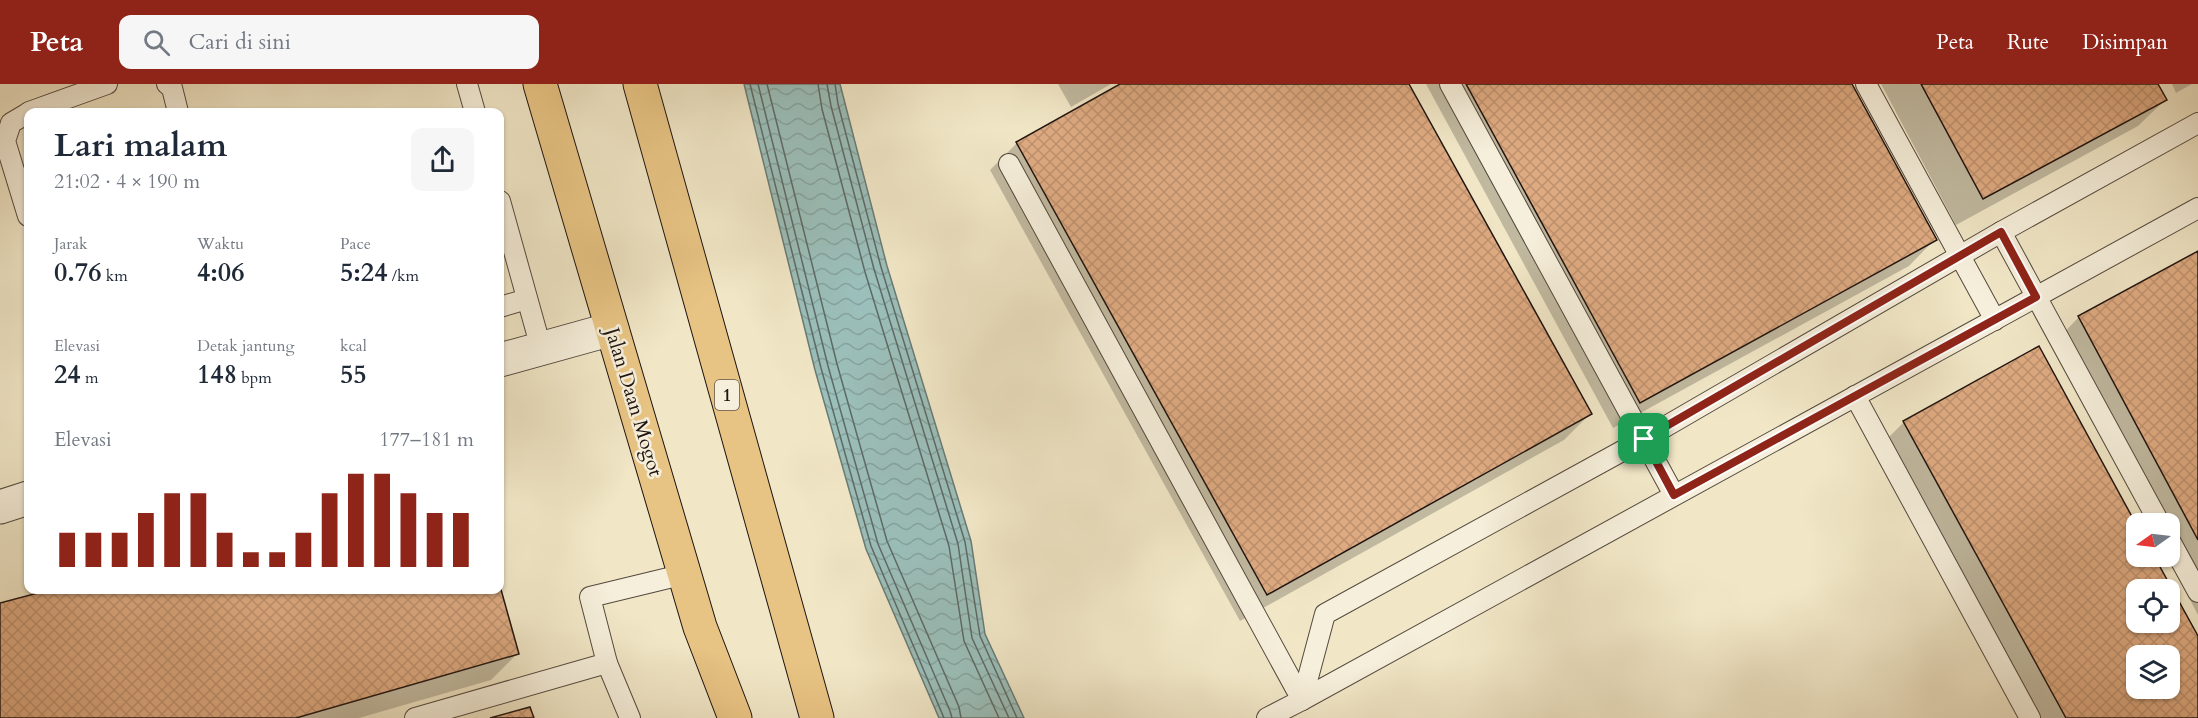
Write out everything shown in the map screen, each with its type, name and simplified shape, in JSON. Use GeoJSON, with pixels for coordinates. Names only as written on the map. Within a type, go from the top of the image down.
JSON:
{"type":"FeatureCollection","features":[{"type":"Feature","properties":{"kind":"highway","name":"Jalan Daan Mogot"},"geometry":{"type":"LineString","coordinates":[[540,84],[700,627],[735,718]]}},
{"type":"Feature","properties":{"kind":"highway","name":"1"},"geometry":{"type":"LineString","coordinates":[[640,84],[817,718]]}},
{"type":"Feature","properties":{"kind":"street"},"geometry":{"type":"LineString","coordinates":[[504,359],[612,330]]}},
{"type":"Feature","properties":{"kind":"street"},"geometry":{"type":"LineString","coordinates":[[0,507],[24,499]]}},
{"type":"Feature","properties":{"kind":"lane"},"geometry":{"type":"LineString","coordinates":[[42,108],[107,84]]}},
{"type":"Feature","properties":{"kind":"lane"},"geometry":{"type":"LineString","coordinates":[[167,84],[172,88],[177,108]]}},
{"type":"Feature","properties":{"kind":"lane"},"geometry":{"type":"LineString","coordinates":[[467,84],[474,108]]}},
{"type":"Feature","properties":{"kind":"lane"},"geometry":{"type":"LineString","coordinates":[[1450,84],[1674,495]]}},
{"type":"Feature","properties":{"kind":"lane"},"geometry":{"type":"LineString","coordinates":[[1866,84],[1995,320]]}},
{"type":"Feature","properties":{"kind":"lane"},"geometry":{"type":"LineString","coordinates":[[24,116],[11,123],[5,141],[24,203]]}},
{"type":"Feature","properties":{"kind":"lane"},"geometry":{"type":"LineString","coordinates":[[1302,700],[1325,614],[1644,439],[2001,232],[2198,123]]}},
{"type":"Feature","properties":{"kind":"lane"},"geometry":{"type":"LineString","coordinates":[[1009,164],[1302,700]]}},
{"type":"Feature","properties":{"kind":"lane"},"geometry":{"type":"LineString","coordinates":[[1267,718],[2198,208]]}},
{"type":"Feature","properties":{"kind":"lane"},"geometry":{"type":"LineString","coordinates":[[504,216],[541,348]]}},
{"type":"Feature","properties":{"kind":"lane"},"geometry":{"type":"LineString","coordinates":[[2001,232],[2154,513]]}},
{"type":"Feature","properties":{"kind":"lane"},"geometry":{"type":"LineString","coordinates":[[504,305],[527,299]]}},
{"type":"Feature","properties":{"kind":"lane"},"geometry":{"type":"LineString","coordinates":[[1855,396],[2030,718]]}},
{"type":"Feature","properties":{"kind":"lane"},"geometry":{"type":"LineString","coordinates":[[2180,559],[2198,592]]}},
{"type":"Feature","properties":{"kind":"lane"},"geometry":{"type":"LineString","coordinates":[[630,718],[607,663],[590,597],[685,574]]}},
{"type":"Feature","properties":{"kind":"lane"},"geometry":{"type":"LineString","coordinates":[[416,718],[607,663]]}},
{"type":"Feature","properties":{"kind":"water"},"geometry":{"type":"Polygon","coordinates":[[[744,84],[840,84],[887,266],[971,541],[985,634],[1024,718],[939,718],[866,549],[815,370],[744,84]]]}},
{"type":"Feature","properties":{"kind":"building"},"geometry":{"type":"Polygon","coordinates":[[[1120,84],[1409,84],[1592,414],[1267,595],[1016,142],[1120,84]]]}},
{"type":"Feature","properties":{"kind":"building"},"geometry":{"type":"Polygon","coordinates":[[[1466,84],[1852,84],[1937,240],[1640,403],[1466,84]]]}},
{"type":"Feature","properties":{"kind":"building"},"geometry":{"type":"Polygon","coordinates":[[[1921,84],[2158,84],[2167,100],[1983,199],[1921,84]]]}},
{"type":"Feature","properties":{"kind":"building"},"geometry":{"type":"Polygon","coordinates":[[[2198,251],[2198,540],[2078,316],[2198,251]]]}},
{"type":"Feature","properties":{"kind":"building"},"geometry":{"type":"Polygon","coordinates":[[[2039,346],[2130,513],[2126,513],[2126,567],[2160,567],[2167,579],[2126,579],[2126,633],[2180,633],[2180,603],[2198,636],[2198,718],[2066,718],[1903,421],[2039,346]]]}},
{"type":"Feature","properties":{"kind":"building"},"geometry":{"type":"Polygon","coordinates":[[[34,594],[502,594],[519,654],[296,718],[0,718],[0,603],[34,594]]]}},
{"type":"Feature","properties":{"kind":"building"},"geometry":{"type":"Polygon","coordinates":[[[530,707],[534,718],[490,718],[530,707]]]}},
{"type":"Feature","properties":{"kind":"route"},"geometry":{"type":"LineString","coordinates":[[2001,232],[2036,297],[1674,495],[1644,439],[2001,232]]}}]}
